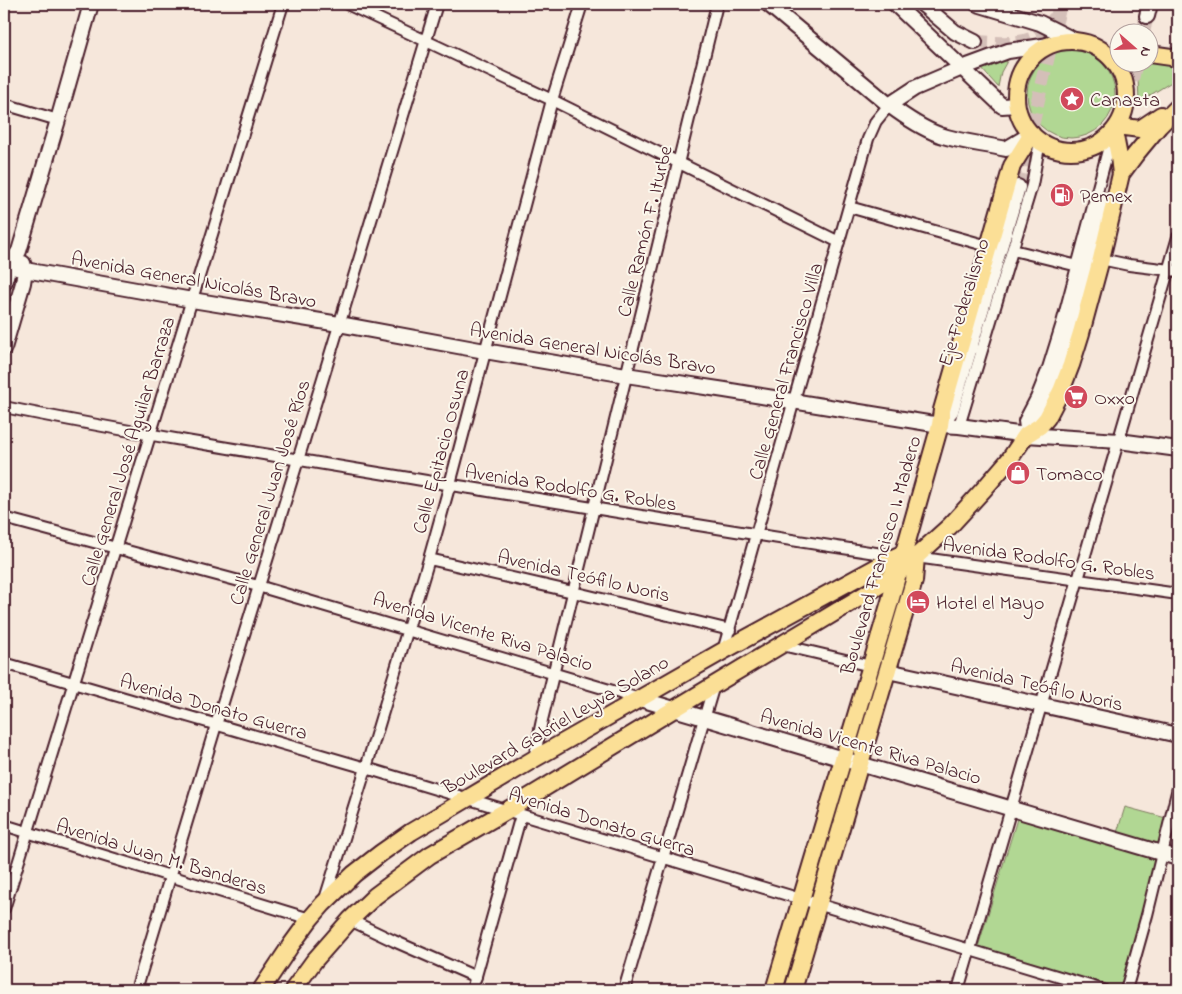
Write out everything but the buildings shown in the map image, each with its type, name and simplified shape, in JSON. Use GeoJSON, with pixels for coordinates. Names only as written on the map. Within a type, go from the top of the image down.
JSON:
{"type":"FeatureCollection","features":[{"type":"Feature","properties":{"kind":"main road"},"geometry":{"type":"LineString","coordinates":[[4,283],[6,266],[19,251],[91,4]]}},
{"type":"Feature","properties":{"kind":"main road"},"geometry":{"type":"LineString","coordinates":[[768,4],[905,118],[919,126],[941,135],[1006,149],[1034,137]]}},
{"type":"Feature","properties":{"kind":"main road"},"geometry":{"type":"LineString","coordinates":[[895,4],[1002,106],[1017,106]]}},
{"type":"Feature","properties":{"kind":"main road"},"geometry":{"type":"LineString","coordinates":[[922,4],[955,32],[976,42]]}},
{"type":"Feature","properties":{"kind":"main road"},"geometry":{"type":"LineString","coordinates":[[977,4],[1040,23],[1074,40]]}},
{"type":"Feature","properties":{"kind":"main road"},"geometry":{"type":"LineString","coordinates":[[889,105],[915,88],[1008,51],[1074,40],[1110,49]]}},
{"type":"Feature","properties":{"kind":"main road"},"geometry":{"type":"LineString","coordinates":[[1049,45],[1033,55],[1022,70],[1016,87],[1017,106],[1022,121],[1034,137],[1053,148],[1069,151],[1084,150],[1099,144],[1116,128],[1124,112],[1127,96],[1125,80],[1118,66],[1108,54],[1095,45]]}},
{"type":"Feature","properties":{"kind":"main road"},"geometry":{"type":"LineString","coordinates":[[1160,55],[1178,58]]}},
{"type":"Feature","properties":{"kind":"main road"},"geometry":{"type":"LineString","coordinates":[[1116,128],[1140,129],[1178,105]]}},
{"type":"Feature","properties":{"kind":"main road"},"geometry":{"type":"LineString","coordinates":[[1121,174],[1135,154],[1178,105]]}},
{"type":"Feature","properties":{"kind":"main road","name":"Boulevard Gabriel Leyva Solano"},"geometry":{"type":"LineString","coordinates":[[261,990],[310,919],[323,904],[354,874],[412,832],[534,759],[723,651],[905,556],[950,526],[1009,460],[1026,435],[1040,426],[1047,418],[1061,391],[1081,333],[1121,174],[1116,128]]}},
{"type":"Feature","properties":{"kind":"main road","name":"Boulevard Francisco I. Madero"},"geometry":{"type":"LineString","coordinates":[[793,990],[914,581],[905,556],[940,425],[942,410],[988,246],[1012,166],[1034,137]]}},
{"type":"Feature","properties":{"kind":"main road","name":"Eje Federalismo"},"geometry":{"type":"LineString","coordinates":[[940,425],[951,411],[1018,187]]}},
{"type":"Feature","properties":{"kind":"main road"},"geometry":{"type":"LineString","coordinates":[[1026,435],[1048,394],[1060,364],[1103,204]]}},
{"type":"Feature","properties":{"kind":"main road"},"geometry":{"type":"LineString","coordinates":[[4,348],[23,283],[25,270],[19,251]]}},
{"type":"Feature","properties":{"kind":"main road","name":"Avenida General Nicolás Bravo"},"geometry":{"type":"LineString","coordinates":[[6,266],[485,351],[940,425],[1026,435],[1119,441],[1178,449]]}},
{"type":"Feature","properties":{"kind":"main road","name":"Boulevard Gabriel Leyva Solano"},"geometry":{"type":"LineString","coordinates":[[293,990],[314,961],[350,920],[375,896],[430,855],[513,813],[714,684],[898,574],[905,556]]}},
{"type":"Feature","properties":{"kind":"main road","name":"Boulevard Francisco I. Madero"},"geometry":{"type":"LineString","coordinates":[[774,990],[898,574]]}},
{"type":"Feature","properties":{"kind":"main road","name":"Avenida Teófilo Noris"},"geometry":{"type":"LineString","coordinates":[[888,671],[1178,735]]}},
{"type":"Feature","properties":{"kind":"main road","name":"Avenida Vicente Riva Palacio"},"geometry":{"type":"LineString","coordinates":[[640,699],[1178,858]]}},
{"type":"Feature","properties":{"kind":"street","name":"Calle General José Aguilar Barraza"},"geometry":{"type":"LineString","coordinates":[[4,909],[283,4]]}},
{"type":"Feature","properties":{"kind":"street"},"geometry":{"type":"LineString","coordinates":[[347,4],[552,100],[839,242]]}},
{"type":"Feature","properties":{"kind":"street","name":"Calle General Juan José Ríos"},"geometry":{"type":"LineString","coordinates":[[136,990],[437,4]]}},
{"type":"Feature","properties":{"kind":"street","name":"Calle Epitacio Osuna"},"geometry":{"type":"LineString","coordinates":[[323,904],[429,559],[552,100],[582,4]]}},
{"type":"Feature","properties":{"kind":"street","name":"Calle Ramón F. Iturbe"},"geometry":{"type":"LineString","coordinates":[[534,759],[553,673],[717,4]]}},
{"type":"Feature","properties":{"kind":"street"},"geometry":{"type":"LineString","coordinates":[[4,104],[58,120]]}},
{"type":"Feature","properties":{"kind":"street","name":"Calle General Francisco Villa"},"geometry":{"type":"LineString","coordinates":[[723,651],[868,138],[876,121],[889,105]]}},
{"type":"Feature","properties":{"kind":"street","name":"Boulevard Gabriel Leyva Solano"},"geometry":{"type":"LineString","coordinates":[[1026,435],[1024,422],[1048,368],[1116,128]]}},
{"type":"Feature","properties":{"kind":"street"},"geometry":{"type":"LineString","coordinates":[[959,426],[1032,185],[1034,137]]}},
{"type":"Feature","properties":{"kind":"street"},"geometry":{"type":"LineString","coordinates":[[849,208],[988,246]]}},
{"type":"Feature","properties":{"kind":"street"},"geometry":{"type":"LineString","coordinates":[[958,990],[1119,441],[1173,271],[1178,238]]}},
{"type":"Feature","properties":{"kind":"street"},"geometry":{"type":"LineString","coordinates":[[1013,250],[1078,266]]}},
{"type":"Feature","properties":{"kind":"street"},"geometry":{"type":"LineString","coordinates":[[1101,259],[1173,271]]}},
{"type":"Feature","properties":{"kind":"street","name":"Avenida Rodolfo G. Robles"},"geometry":{"type":"LineString","coordinates":[[4,407],[150,435],[757,535],[1178,594]]}},
{"type":"Feature","properties":{"kind":"street","name":"Avenida Vicente Riva Palacio"},"geometry":{"type":"LineString","coordinates":[[4,518],[258,586],[640,699]]}},
{"type":"Feature","properties":{"kind":"street","name":"Avenida Teófilo Noris"},"geometry":{"type":"LineString","coordinates":[[429,559],[730,630]]}},
{"type":"Feature","properties":{"kind":"street"},"geometry":{"type":"LineString","coordinates":[[782,645],[871,666]]}},
{"type":"Feature","properties":{"kind":"street","name":"Avenida Donato Guerra"},"geometry":{"type":"LineString","coordinates":[[4,663],[467,798],[1103,990]]}},
{"type":"Feature","properties":{"kind":"street"},"geometry":{"type":"LineString","coordinates":[[624,990],[714,684]]}},
{"type":"Feature","properties":{"kind":"street"},"geometry":{"type":"LineString","coordinates":[[1126,990],[1147,915],[1178,788]]}},
{"type":"Feature","properties":{"kind":"street"},"geometry":{"type":"LineString","coordinates":[[472,990],[513,813]]}},
{"type":"Feature","properties":{"kind":"street","name":"Avenida Juan M. Banderas"},"geometry":{"type":"LineString","coordinates":[[4,825],[310,919]]}},
{"type":"Feature","properties":{"kind":"street"},"geometry":{"type":"LineString","coordinates":[[350,920],[476,977]]}},
{"type":"Feature","properties":{"kind":"green space"},"geometry":{"type":"Polygon","coordinates":[[[1071,50],[1088,54],[1102,63],[1111,77],[1115,94],[1111,111],[1102,125],[1088,134],[1071,138],[1054,134],[1040,125],[1031,111],[1027,94],[1031,77],[1040,63],[1054,54],[1071,50]]]}},
{"type":"Feature","properties":{"kind":"green space"},"geometry":{"type":"Polygon","coordinates":[[[1011,54],[1001,72],[998,87],[980,67],[1011,54]]]}},
{"type":"Feature","properties":{"kind":"green space"},"geometry":{"type":"Polygon","coordinates":[[[1160,59],[1178,61],[1178,78],[1139,102],[1138,78],[1134,72],[1160,72],[1160,59]]]}},
{"type":"Feature","properties":{"kind":"green space"},"geometry":{"type":"Polygon","coordinates":[[[1125,807],[1166,818],[1160,843],[1116,836],[1125,807]]]}},
{"type":"Feature","properties":{"kind":"green space"},"geometry":{"type":"Polygon","coordinates":[[[1017,819],[1157,855],[1121,990],[978,947],[1017,819]]]}},
{"type":"Feature","properties":{"kind":"tunnel"},"geometry":{"type":"LineString","coordinates":[[1018,187],[1060,4]]}},
{"type":"Feature","properties":{"kind":"tunnel"},"geometry":{"type":"LineString","coordinates":[[1146,22],[1147,16]]}},
{"type":"Feature","properties":{"kind":"tunnel"},"geometry":{"type":"LineString","coordinates":[[975,42],[1008,43],[1024,41],[1041,33],[1055,18]]}},
{"type":"Feature","properties":{"kind":"tunnel"},"geometry":{"type":"LineString","coordinates":[[1103,204],[1134,72]]}},
{"type":"Feature","properties":{"kind":"place","name":"Canasta"},"geometry":{"type":"Point","coordinates":[1072,99]}},
{"type":"Feature","properties":{"kind":"place","name":"Pemex"},"geometry":{"type":"Point","coordinates":[1062,195]}},
{"type":"Feature","properties":{"kind":"place","name":"Oxxo"},"geometry":{"type":"Point","coordinates":[1076,397]}},
{"type":"Feature","properties":{"kind":"place","name":"Tomaco"},"geometry":{"type":"Point","coordinates":[1018,473]}},
{"type":"Feature","properties":{"kind":"place","name":"Hotel el Mayo"},"geometry":{"type":"Point","coordinates":[918,602]}}]}
